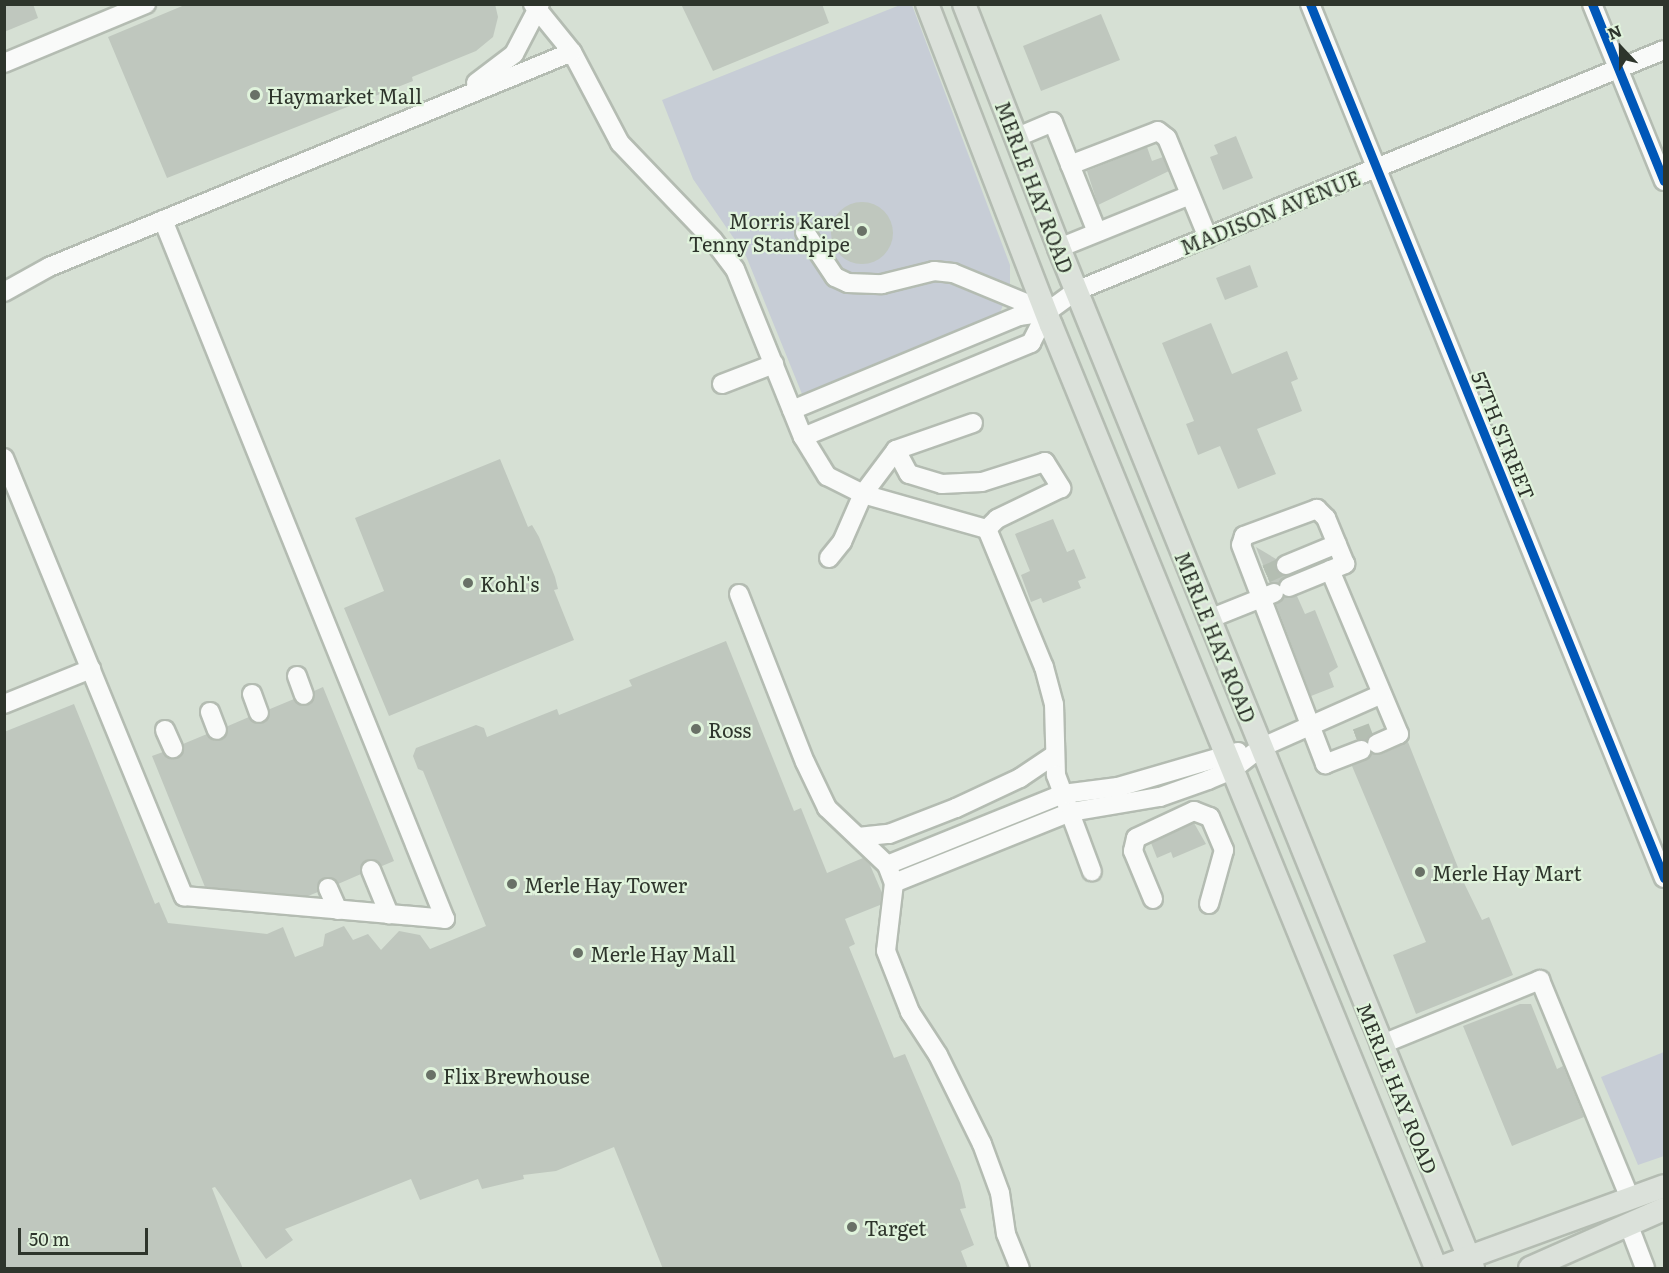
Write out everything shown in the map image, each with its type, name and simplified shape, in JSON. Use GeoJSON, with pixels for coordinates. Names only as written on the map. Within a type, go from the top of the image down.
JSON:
{"type":"FeatureCollection","features":[{"type":"Feature","properties":{"kind":"main road","name":"MERLE HAY ROAD"},"geometry":{"type":"LineString","coordinates":[[927,4],[1047,312],[1228,762],[1437,1269]]}},
{"type":"Feature","properties":{"kind":"main road","name":"MERLE HAY ROAD"},"geometry":{"type":"LineString","coordinates":[[964,4],[1015,138],[1260,748],[1471,1263]]}},
{"type":"Feature","properties":{"kind":"main road"},"geometry":{"type":"LineString","coordinates":[[1437,1269],[1471,1263],[1665,1186]]}},
{"type":"Feature","properties":{"kind":"main road"},"geometry":{"type":"LineString","coordinates":[[1530,1269],[1665,1209]]}},
{"type":"Feature","properties":{"kind":"street"},"geometry":{"type":"LineString","coordinates":[[4,63],[146,4]]}},
{"type":"Feature","properties":{"kind":"street","name":"57TH STREET"},"geometry":{"type":"LineString","coordinates":[[1310,4],[1665,878]]}},
{"type":"Feature","properties":{"kind":"street"},"geometry":{"type":"LineString","coordinates":[[1593,4],[1665,181]]}},
{"type":"Feature","properties":{"kind":"street"},"geometry":{"type":"LineString","coordinates":[[451,101],[514,54],[540,6],[572,52],[620,143],[713,240],[735,269],[803,437],[827,476],[863,494],[987,529]]}},
{"type":"Feature","properties":{"kind":"street","name":"MADISON AVENUE"},"geometry":{"type":"LineString","coordinates":[[1047,312],[1076,291],[1665,50]]}},
{"type":"Feature","properties":{"kind":"street"},"geometry":{"type":"LineString","coordinates":[[4,292],[49,267],[572,52]]}},
{"type":"Feature","properties":{"kind":"street"},"geometry":{"type":"LineString","coordinates":[[1015,138],[1053,122],[1097,232]]}},
{"type":"Feature","properties":{"kind":"street"},"geometry":{"type":"LineString","coordinates":[[1070,165],[1158,131],[1167,138],[1208,238]]}},
{"type":"Feature","properties":{"kind":"street"},"geometry":{"type":"LineString","coordinates":[[1059,248],[1190,195]]}},
{"type":"Feature","properties":{"kind":"street"},"geometry":{"type":"LineString","coordinates":[[4,458],[184,896],[283,900],[338,910],[446,919],[163,220]]}},
{"type":"Feature","properties":{"kind":"street"},"geometry":{"type":"LineString","coordinates":[[805,232],[835,277],[848,283],[882,284],[934,271],[952,273],[1047,312]]}},
{"type":"Feature","properties":{"kind":"street"},"geometry":{"type":"LineString","coordinates":[[792,410],[1019,316],[1047,312]]}},
{"type":"Feature","properties":{"kind":"street"},"geometry":{"type":"LineString","coordinates":[[803,437],[1031,343],[1047,312]]}},
{"type":"Feature","properties":{"kind":"street"},"geometry":{"type":"LineString","coordinates":[[722,384],[774,364]]}},
{"type":"Feature","properties":{"kind":"street"},"geometry":{"type":"LineString","coordinates":[[829,558],[842,542],[863,494],[896,450],[973,423]]}},
{"type":"Feature","properties":{"kind":"street"},"geometry":{"type":"LineString","coordinates":[[896,450],[909,474],[942,484],[982,482],[1045,462],[1061,488],[997,519],[987,529]]}},
{"type":"Feature","properties":{"kind":"street"},"geometry":{"type":"LineString","coordinates":[[1209,619],[1274,593],[1330,570],[1345,564],[1326,518],[1313,508],[1264,528],[1242,541],[1261,576],[1274,593],[1309,726],[1323,758],[1367,741],[1396,729],[1330,570]]}},
{"type":"Feature","properties":{"kind":"street"},"geometry":{"type":"LineString","coordinates":[[987,529],[1046,676],[1055,717],[1053,756],[1063,794],[1092,872]]}},
{"type":"Feature","properties":{"kind":"street"},"geometry":{"type":"LineString","coordinates":[[1286,565],[1337,544]]}},
{"type":"Feature","properties":{"kind":"street"},"geometry":{"type":"LineString","coordinates":[[739,594],[805,762],[827,808],[887,865],[894,883],[886,951],[910,1012],[938,1055],[982,1144],[1000,1193],[1006,1234],[1020,1269]]}},
{"type":"Feature","properties":{"kind":"street"},"geometry":{"type":"LineString","coordinates":[[4,704],[91,669]]}},
{"type":"Feature","properties":{"kind":"street"},"geometry":{"type":"LineString","coordinates":[[297,676],[304,695]]}},
{"type":"Feature","properties":{"kind":"street"},"geometry":{"type":"LineString","coordinates":[[252,694],[259,713]]}},
{"type":"Feature","properties":{"kind":"street"},"geometry":{"type":"LineString","coordinates":[[894,883],[1071,812],[1160,797],[1228,762],[1382,694]]}},
{"type":"Feature","properties":{"kind":"street"},"geometry":{"type":"LineString","coordinates":[[210,712],[217,730]]}},
{"type":"Feature","properties":{"kind":"street"},"geometry":{"type":"LineString","coordinates":[[165,730],[173,748]]}},
{"type":"Feature","properties":{"kind":"street"},"geometry":{"type":"LineString","coordinates":[[858,837],[889,834],[956,808],[1020,778],[1053,756]]}},
{"type":"Feature","properties":{"kind":"street"},"geometry":{"type":"LineString","coordinates":[[887,865],[1063,794],[1228,762]]}},
{"type":"Feature","properties":{"kind":"street"},"geometry":{"type":"LineString","coordinates":[[928,848],[956,808]]}},
{"type":"Feature","properties":{"kind":"street"},"geometry":{"type":"LineString","coordinates":[[1153,899],[1133,851],[1136,838],[1194,811],[1210,817],[1224,850],[1209,904]]}},
{"type":"Feature","properties":{"kind":"street"},"geometry":{"type":"LineString","coordinates":[[371,870],[389,914]]}},
{"type":"Feature","properties":{"kind":"street"},"geometry":{"type":"LineString","coordinates":[[328,888],[338,910]]}},
{"type":"Feature","properties":{"kind":"street"},"geometry":{"type":"LineString","coordinates":[[1380,1045],[1540,980],[1630,1198]]}},
{"type":"Feature","properties":{"kind":"street"},"geometry":{"type":"LineString","coordinates":[[1629,1226],[1645,1269]]}},
{"type":"Feature","properties":{"kind":"shaded area"},"geometry":{"type":"Polygon","coordinates":[[[900,5],[912,5],[1010,265],[1010,288],[999,315],[802,394],[746,256],[693,179],[662,100],[900,5]]]}},
{"type":"Feature","properties":{"kind":"shaded area"},"geometry":{"type":"Polygon","coordinates":[[[1664,1052],[1664,1156],[1638,1165],[1601,1077],[1664,1052]]]}},
{"type":"Feature","properties":{"kind":"building"},"geometry":{"type":"Polygon","coordinates":[[[4,4],[33,4],[38,18],[4,32],[4,4]]]}},
{"type":"Feature","properties":{"kind":"building","name":"Haymarket Mall"},"geometry":{"type":"Polygon","coordinates":[[[187,4],[495,4],[498,17],[493,37],[476,51],[412,77],[413,81],[167,178],[108,37],[187,4]]]}},
{"type":"Feature","properties":{"kind":"building"},"geometry":{"type":"Polygon","coordinates":[[[681,4],[822,4],[829,23],[713,71],[681,4]]]}},
{"type":"Feature","properties":{"kind":"building"},"geometry":{"type":"Polygon","coordinates":[[[1101,14],[1120,60],[1041,91],[1023,46],[1101,14]]]}},
{"type":"Feature","properties":{"kind":"building"},"geometry":{"type":"Polygon","coordinates":[[[1236,136],[1253,178],[1223,190],[1210,157],[1218,154],[1214,145],[1236,136]]]}},
{"type":"Feature","properties":{"kind":"building"},"geometry":{"type":"Polygon","coordinates":[[[1147,147],[1152,161],[1163,157],[1169,171],[1098,205],[1087,171],[1147,147]]]}},
{"type":"Feature","properties":{"kind":"building","name":"Morris Karel Tenny Standpipe"},"geometry":{"type":"Polygon","coordinates":[[[856,202],[868,202],[884,211],[891,221],[893,233],[891,245],[884,255],[868,264],[856,264],[845,259],[836,250],[831,239],[831,227],[836,216],[845,207],[856,202]]]}},
{"type":"Feature","properties":{"kind":"building"},"geometry":{"type":"Polygon","coordinates":[[[1250,265],[1258,287],[1225,300],[1216,278],[1250,265]]]}},
{"type":"Feature","properties":{"kind":"building"},"geometry":{"type":"Polygon","coordinates":[[[1211,323],[1232,374],[1287,351],[1298,379],[1291,382],[1302,411],[1257,429],[1276,474],[1238,489],[1220,446],[1198,455],[1186,424],[1194,421],[1162,343],[1211,323]]]}},
{"type":"Feature","properties":{"kind":"building","name":"Kohl's"},"geometry":{"type":"Polygon","coordinates":[[[500,459],[528,527],[532,525],[539,537],[555,577],[558,589],[554,590],[574,640],[389,716],[344,608],[384,591],[355,518],[500,459]]]}},
{"type":"Feature","properties":{"kind":"building"},"geometry":{"type":"Polygon","coordinates":[[[1053,519],[1067,552],[1074,549],[1086,578],[1078,581],[1081,588],[1043,603],[1041,598],[1031,602],[1021,575],[1030,571],[1015,534],[1053,519]]]}},
{"type":"Feature","properties":{"kind":"building"},"geometry":{"type":"Polygon","coordinates":[[[1256,547],[1276,559],[1276,570],[1286,576],[1279,583],[1270,583],[1256,547]]]}},
{"type":"Feature","properties":{"kind":"building"},"geometry":{"type":"Polygon","coordinates":[[[1297,596],[1305,614],[1315,610],[1338,667],[1329,673],[1334,687],[1311,696],[1276,604],[1284,597],[1297,596]]]}},
{"type":"Feature","properties":{"kind":"building","name":"Merle Hay Mall"},"geometry":{"type":"Polygon","coordinates":[[[726,641],[794,811],[801,808],[827,873],[863,858],[870,865],[882,893],[880,905],[845,919],[855,944],[849,947],[894,1058],[905,1054],[960,1183],[966,1208],[960,1209],[974,1245],[961,1251],[968,1269],[663,1269],[614,1147],[556,1171],[523,1175],[524,1179],[482,1189],[478,1179],[420,1200],[411,1179],[285,1229],[293,1240],[266,1259],[215,1187],[212,1188],[243,1269],[4,1269],[4,732],[74,704],[155,904],[159,902],[168,923],[267,934],[283,927],[295,957],[323,946],[325,934],[344,926],[353,940],[368,934],[381,950],[399,931],[420,935],[430,949],[486,926],[423,771],[418,769],[413,756],[416,748],[476,725],[484,728],[487,737],[557,709],[559,715],[632,686],[629,680],[726,641]]]}},
{"type":"Feature","properties":{"kind":"building"},"geometry":{"type":"Polygon","coordinates":[[[323,687],[394,861],[382,866],[373,859],[366,860],[361,874],[338,884],[324,878],[319,882],[318,892],[308,896],[205,887],[152,756],[163,752],[167,757],[177,758],[182,754],[183,744],[207,734],[215,741],[222,740],[228,726],[249,717],[257,724],[263,723],[270,709],[294,699],[302,706],[308,705],[314,691],[323,687]]]}},
{"type":"Feature","properties":{"kind":"building","name":"Merle Hay Mart"},"geometry":{"type":"Polygon","coordinates":[[[1408,742],[1465,885],[1482,920],[1489,917],[1513,975],[1416,1014],[1393,955],[1426,942],[1352,766],[1371,754],[1382,754],[1408,742]]]}},
{"type":"Feature","properties":{"kind":"building"},"geometry":{"type":"Polygon","coordinates":[[[1194,823],[1206,844],[1173,858],[1171,852],[1157,858],[1151,843],[1194,823]]]}},
{"type":"Feature","properties":{"kind":"building"},"geometry":{"type":"Polygon","coordinates":[[[1520,1004],[1531,1004],[1557,1069],[1563,1066],[1584,1117],[1512,1146],[1463,1026],[1520,1004]]]}},
{"type":"Feature","properties":{"kind":"tunnel"},"geometry":{"type":"LineString","coordinates":[[1266,574],[1286,565]]}},
{"type":"Feature","properties":{"kind":"tunnel"},"geometry":{"type":"LineString","coordinates":[[1356,738],[1372,732]]}},
{"type":"Feature","properties":{"kind":"cycle path"},"geometry":{"type":"LineString","coordinates":[[1310,4],[1664,878]]}},
{"type":"Feature","properties":{"kind":"cycle path"},"geometry":{"type":"LineString","coordinates":[[1592,4],[1664,181]]}},
{"type":"Feature","properties":{"kind":"place","name":"Haymarket Mall"},"geometry":{"type":"Point","coordinates":[255,95]}},
{"type":"Feature","properties":{"kind":"place","name":"Morris Karel Tenny Standpipe"},"geometry":{"type":"Point","coordinates":[862,231]}},
{"type":"Feature","properties":{"kind":"place","name":"Kohl's"},"geometry":{"type":"Point","coordinates":[468,583]}},
{"type":"Feature","properties":{"kind":"place","name":"Ross"},"geometry":{"type":"Point","coordinates":[696,729]}},
{"type":"Feature","properties":{"kind":"place","name":"Merle Hay Mart"},"geometry":{"type":"Point","coordinates":[1420,872]}},
{"type":"Feature","properties":{"kind":"place","name":"Merle Hay Tower"},"geometry":{"type":"Point","coordinates":[512,884]}},
{"type":"Feature","properties":{"kind":"place","name":"Merle Hay Mall"},"geometry":{"type":"Point","coordinates":[578,953]}},
{"type":"Feature","properties":{"kind":"place","name":"Flix Brewhouse"},"geometry":{"type":"Point","coordinates":[431,1075]}},
{"type":"Feature","properties":{"kind":"place","name":"Target"},"geometry":{"type":"Point","coordinates":[852,1227]}}]}
